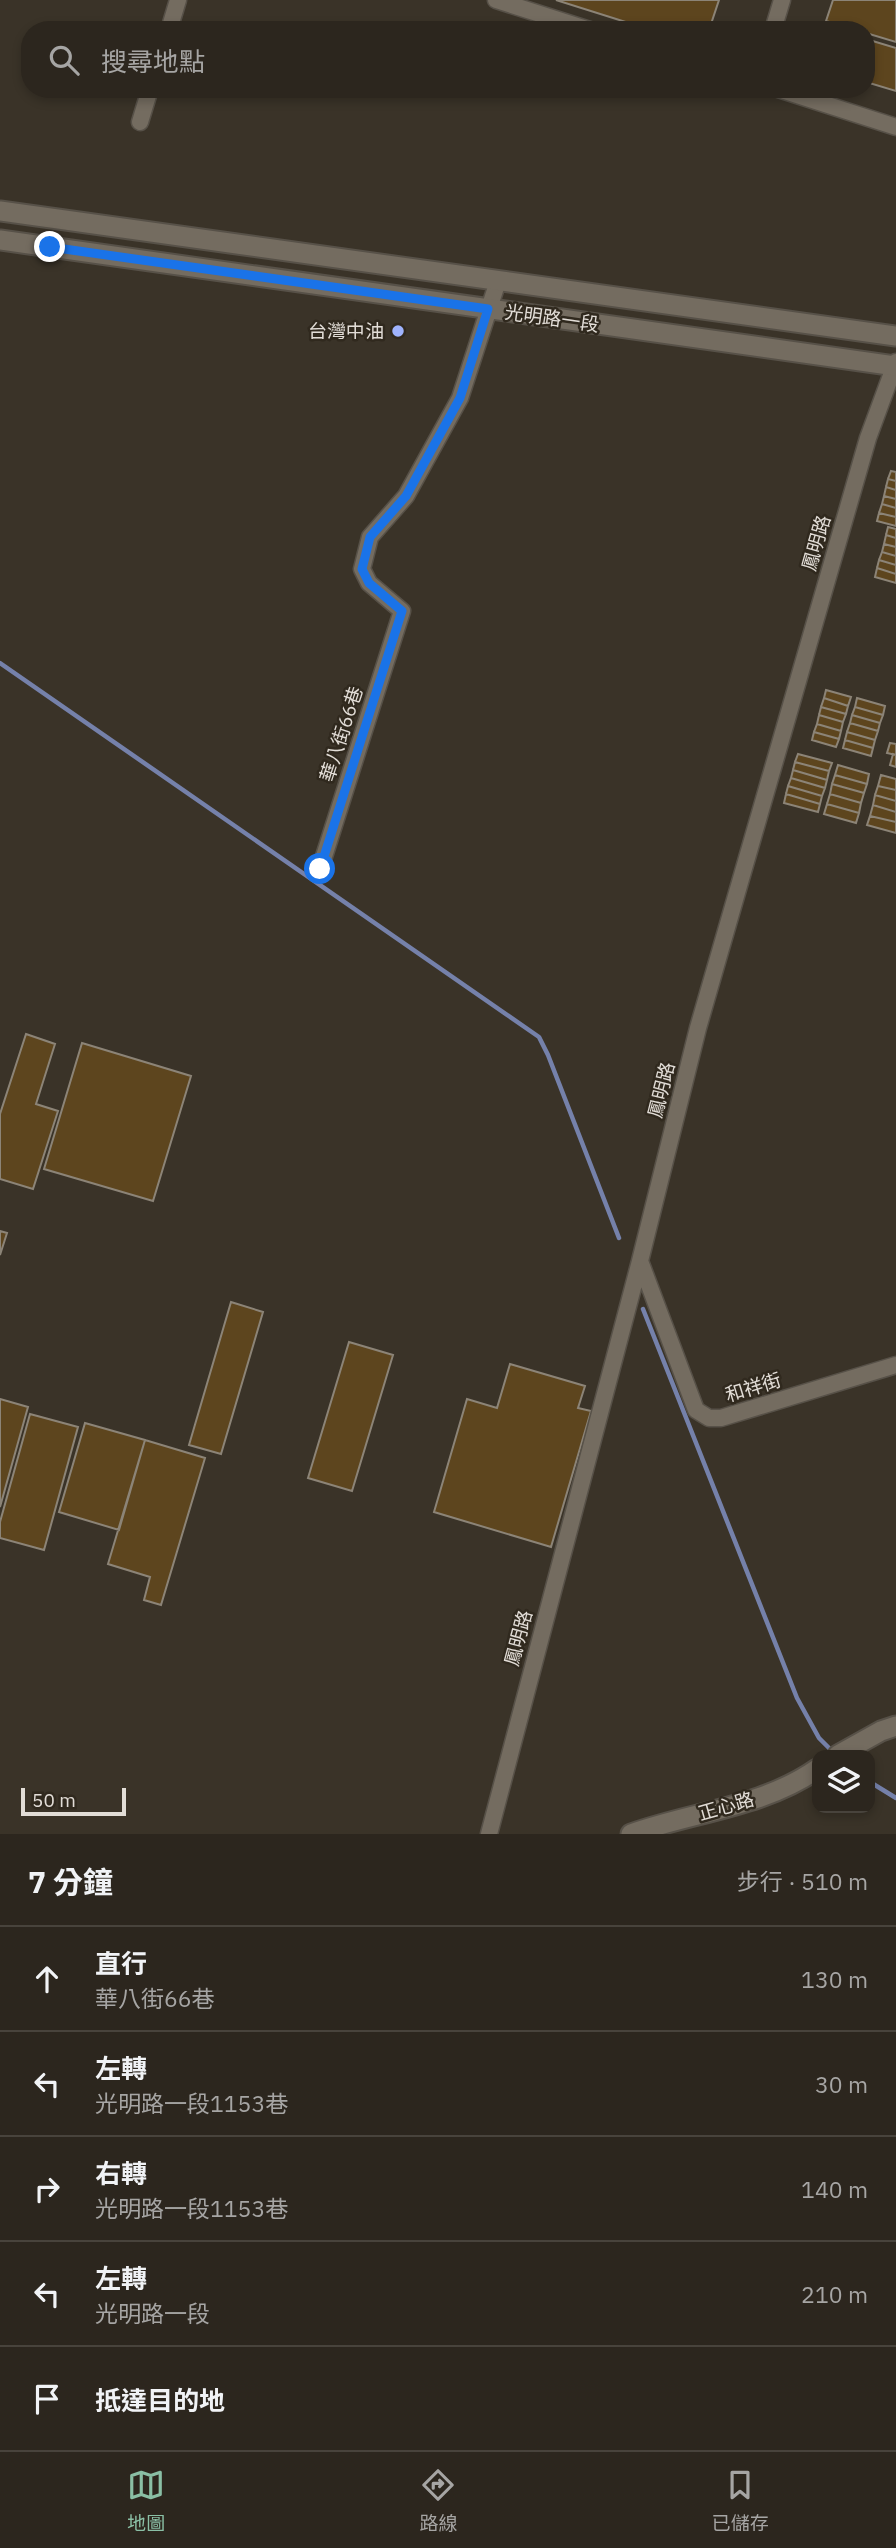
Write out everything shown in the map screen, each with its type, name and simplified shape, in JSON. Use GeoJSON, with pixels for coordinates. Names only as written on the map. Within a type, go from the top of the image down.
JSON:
{"type":"FeatureCollection","features":[{"type":"Feature","properties":{"kind":"street"},"geometry":{"type":"LineString","coordinates":[[172,21],[178,0]]}},
{"type":"Feature","properties":{"kind":"street"},"geometry":{"type":"LineString","coordinates":[[496,0],[562,21]]}},
{"type":"Feature","properties":{"kind":"street"},"geometry":{"type":"LineString","coordinates":[[776,21],[782,0]]}},
{"type":"Feature","properties":{"kind":"street"},"geometry":{"type":"LineString","coordinates":[[140,122],[147,98]]}},
{"type":"Feature","properties":{"kind":"street"},"geometry":{"type":"LineString","coordinates":[[806,98],[896,127]]}},
{"type":"Feature","properties":{"kind":"street","name":"光明路一段"},"geometry":{"type":"LineString","coordinates":[[0,211],[896,336]]}},
{"type":"Feature","properties":{"kind":"street","name":"光明路一段"},"geometry":{"type":"LineString","coordinates":[[0,240],[896,365]]}},
{"type":"Feature","properties":{"kind":"street"},"geometry":{"type":"LineString","coordinates":[[335,287],[338,259]]}},
{"type":"Feature","properties":{"kind":"street"},"geometry":{"type":"LineString","coordinates":[[488,309],[498,281]]}},
{"type":"Feature","properties":{"kind":"street","name":"華八街66巷"},"geometry":{"type":"LineString","coordinates":[[320,869],[402,611],[369,583],[362,569],[370,537],[406,496],[460,398],[488,309]]}},
{"type":"Feature","properties":{"kind":"street","name":"鳳明路"},"geometry":{"type":"LineString","coordinates":[[489,1834],[640,1261],[698,1028],[868,438],[896,365]]}},
{"type":"Feature","properties":{"kind":"street","name":"和祥街"},"geometry":{"type":"LineString","coordinates":[[640,1261],[696,1410],[709,1418],[721,1418],[896,1365]]}},
{"type":"Feature","properties":{"kind":"street"},"geometry":{"type":"LineString","coordinates":[[846,1750],[896,1726]]}},
{"type":"Feature","properties":{"kind":"street","name":"正心路"},"geometry":{"type":"LineString","coordinates":[[631,1834],[734,1805],[786,1787],[812,1772]]}},
{"type":"Feature","properties":{"kind":"building"},"geometry":{"type":"Polygon","coordinates":[[[556,0],[719,0],[712,21],[622,21],[556,0]]]}},
{"type":"Feature","properties":{"kind":"building"},"geometry":{"type":"Polygon","coordinates":[[[833,0],[896,0],[896,42],[875,36],[875,21],[826,21],[833,0]]]}},
{"type":"Feature","properties":{"kind":"building"},"geometry":{"type":"Polygon","coordinates":[[[875,42],[896,48],[896,91],[875,85],[875,42]]]}},
{"type":"Feature","properties":{"kind":"building"},"geometry":{"type":"Polygon","coordinates":[[[891,471],[896,472],[896,481],[888,479],[891,471]]]}},
{"type":"Feature","properties":{"kind":"building"},"geometry":{"type":"Polygon","coordinates":[[[888,479],[896,481],[896,490],[886,487],[888,479]]]}},
{"type":"Feature","properties":{"kind":"building"},"geometry":{"type":"Polygon","coordinates":[[[886,487],[896,490],[896,499],[884,496],[886,487]]]}},
{"type":"Feature","properties":{"kind":"building"},"geometry":{"type":"Polygon","coordinates":[[[884,496],[896,499],[896,508],[882,504],[884,496]]]}},
{"type":"Feature","properties":{"kind":"building"},"geometry":{"type":"Polygon","coordinates":[[[882,504],[896,508],[896,517],[879,513],[882,504]]]}},
{"type":"Feature","properties":{"kind":"building"},"geometry":{"type":"Polygon","coordinates":[[[879,513],[896,517],[896,526],[877,521],[879,513]]]}},
{"type":"Feature","properties":{"kind":"building"},"geometry":{"type":"Polygon","coordinates":[[[888,527],[896,529],[896,538],[886,535],[888,527]]]}},
{"type":"Feature","properties":{"kind":"building"},"geometry":{"type":"Polygon","coordinates":[[[886,535],[896,538],[896,547],[884,544],[886,535]]]}},
{"type":"Feature","properties":{"kind":"building"},"geometry":{"type":"Polygon","coordinates":[[[884,544],[896,547],[896,556],[882,552],[884,544]]]}},
{"type":"Feature","properties":{"kind":"building"},"geometry":{"type":"Polygon","coordinates":[[[882,552],[896,556],[896,565],[879,560],[882,552]]]}},
{"type":"Feature","properties":{"kind":"building"},"geometry":{"type":"Polygon","coordinates":[[[879,560],[896,565],[896,574],[877,568],[879,560]]]}},
{"type":"Feature","properties":{"kind":"building"},"geometry":{"type":"Polygon","coordinates":[[[877,568],[896,574],[896,583],[875,577],[877,568]]]}},
{"type":"Feature","properties":{"kind":"building"},"geometry":{"type":"Polygon","coordinates":[[[826,690],[851,697],[848,706],[824,698],[826,690]]]}},
{"type":"Feature","properties":{"kind":"building"},"geometry":{"type":"Polygon","coordinates":[[[824,698],[848,706],[846,714],[821,707],[824,698]]]}},
{"type":"Feature","properties":{"kind":"building"},"geometry":{"type":"Polygon","coordinates":[[[857,698],[885,706],[883,715],[855,707],[857,698]]]}},
{"type":"Feature","properties":{"kind":"building"},"geometry":{"type":"Polygon","coordinates":[[[821,707],[846,714],[843,722],[819,715],[821,707]]]}},
{"type":"Feature","properties":{"kind":"building"},"geometry":{"type":"Polygon","coordinates":[[[855,707],[883,715],[880,723],[852,715],[855,707]]]}},
{"type":"Feature","properties":{"kind":"building"},"geometry":{"type":"Polygon","coordinates":[[[819,715],[843,722],[841,731],[817,724],[819,715]]]}},
{"type":"Feature","properties":{"kind":"building"},"geometry":{"type":"Polygon","coordinates":[[[852,715],[880,723],[878,731],[850,723],[852,715]]]}},
{"type":"Feature","properties":{"kind":"building"},"geometry":{"type":"Polygon","coordinates":[[[850,723],[878,731],[875,740],[847,732],[850,723]]]}},
{"type":"Feature","properties":{"kind":"building"},"geometry":{"type":"Polygon","coordinates":[[[817,724],[841,731],[839,739],[814,732],[817,724]]]}},
{"type":"Feature","properties":{"kind":"building"},"geometry":{"type":"Polygon","coordinates":[[[814,732],[839,739],[836,747],[812,740],[814,732]]]}},
{"type":"Feature","properties":{"kind":"building"},"geometry":{"type":"Polygon","coordinates":[[[847,732],[875,740],[873,748],[845,740],[847,732]]]}},
{"type":"Feature","properties":{"kind":"building"},"geometry":{"type":"Polygon","coordinates":[[[845,740],[873,748],[871,756],[843,748],[845,740]]]}},
{"type":"Feature","properties":{"kind":"building"},"geometry":{"type":"Polygon","coordinates":[[[890,743],[896,744],[896,755],[887,753],[890,743]]]}},
{"type":"Feature","properties":{"kind":"building"},"geometry":{"type":"Polygon","coordinates":[[[798,754],[832,763],[829,771],[795,762],[798,754]]]}},
{"type":"Feature","properties":{"kind":"building"},"geometry":{"type":"Polygon","coordinates":[[[893,754],[896,755],[896,767],[890,765],[893,754]]]}},
{"type":"Feature","properties":{"kind":"building"},"geometry":{"type":"Polygon","coordinates":[[[795,762],[829,771],[827,780],[793,770],[795,762]]]}},
{"type":"Feature","properties":{"kind":"building"},"geometry":{"type":"Polygon","coordinates":[[[838,765],[869,774],[867,784],[835,775],[838,765]]]}},
{"type":"Feature","properties":{"kind":"building"},"geometry":{"type":"Polygon","coordinates":[[[793,770],[827,780],[825,788],[791,778],[793,770]]]}},
{"type":"Feature","properties":{"kind":"building"},"geometry":{"type":"Polygon","coordinates":[[[835,775],[867,784],[864,793],[832,784],[835,775]]]}},
{"type":"Feature","properties":{"kind":"building"},"geometry":{"type":"Polygon","coordinates":[[[881,775],[896,779],[896,790],[878,786],[881,775]]]}},
{"type":"Feature","properties":{"kind":"building"},"geometry":{"type":"Polygon","coordinates":[[[791,778],[825,788],[822,796],[788,786],[791,778]]]}},
{"type":"Feature","properties":{"kind":"building"},"geometry":{"type":"Polygon","coordinates":[[[832,784],[864,793],[861,803],[830,794],[832,784]]]}},
{"type":"Feature","properties":{"kind":"building"},"geometry":{"type":"Polygon","coordinates":[[[788,786],[822,796],[820,804],[786,794],[788,786]]]}},
{"type":"Feature","properties":{"kind":"building"},"geometry":{"type":"Polygon","coordinates":[[[878,786],[896,790],[896,801],[875,795],[878,786]]]}},
{"type":"Feature","properties":{"kind":"building"},"geometry":{"type":"Polygon","coordinates":[[[786,794],[820,804],[818,812],[784,803],[786,794]]]}},
{"type":"Feature","properties":{"kind":"building"},"geometry":{"type":"Polygon","coordinates":[[[830,794],[861,803],[859,813],[827,804],[830,794]]]}},
{"type":"Feature","properties":{"kind":"building"},"geometry":{"type":"Polygon","coordinates":[[[875,795],[896,801],[896,812],[873,805],[875,795]]]}},
{"type":"Feature","properties":{"kind":"building"},"geometry":{"type":"Polygon","coordinates":[[[827,804],[859,813],[856,823],[824,814],[827,804]]]}},
{"type":"Feature","properties":{"kind":"building"},"geometry":{"type":"Polygon","coordinates":[[[873,805],[896,812],[896,822],[870,816],[873,805]]]}},
{"type":"Feature","properties":{"kind":"building"},"geometry":{"type":"Polygon","coordinates":[[[870,816],[896,822],[896,833],[867,825],[870,816]]]}},
{"type":"Feature","properties":{"kind":"building"},"geometry":{"type":"Polygon","coordinates":[[[26,1034],[55,1044],[36,1104],[58,1111],[33,1189],[0,1179],[0,1114],[26,1034]]]}},
{"type":"Feature","properties":{"kind":"building"},"geometry":{"type":"Polygon","coordinates":[[[82,1043],[191,1076],[153,1201],[44,1169],[82,1043]]]}},
{"type":"Feature","properties":{"kind":"building"},"geometry":{"type":"Polygon","coordinates":[[[0,1231],[7,1233],[0,1255],[0,1231]]]}},
{"type":"Feature","properties":{"kind":"building"},"geometry":{"type":"Polygon","coordinates":[[[231,1302],[263,1312],[221,1454],[189,1445],[231,1302]]]}},
{"type":"Feature","properties":{"kind":"building"},"geometry":{"type":"Polygon","coordinates":[[[349,1342],[393,1355],[352,1491],[308,1478],[349,1342]]]}},
{"type":"Feature","properties":{"kind":"building"},"geometry":{"type":"Polygon","coordinates":[[[510,1364],[585,1386],[578,1408],[591,1411],[551,1547],[434,1512],[467,1399],[497,1408],[510,1364]]]}},
{"type":"Feature","properties":{"kind":"building"},"geometry":{"type":"Polygon","coordinates":[[[0,1399],[28,1407],[0,1507],[0,1399]]]}},
{"type":"Feature","properties":{"kind":"building"},"geometry":{"type":"Polygon","coordinates":[[[30,1414],[78,1427],[44,1550],[0,1538],[0,1522],[30,1414]]]}},
{"type":"Feature","properties":{"kind":"building"},"geometry":{"type":"Polygon","coordinates":[[[85,1423],[145,1440],[119,1530],[59,1512],[85,1423]]]}},
{"type":"Feature","properties":{"kind":"building"},"geometry":{"type":"Polygon","coordinates":[[[145,1440],[205,1458],[161,1605],[144,1600],[150,1577],[108,1564],[145,1440]]]}},
{"type":"Feature","properties":{"kind":"waterway"},"geometry":{"type":"LineString","coordinates":[[0,663],[539,1037],[619,1238]]}},
{"type":"Feature","properties":{"kind":"waterway"},"geometry":{"type":"LineString","coordinates":[[643,1309],[797,1698],[819,1738],[831,1750]]}},
{"type":"Feature","properties":{"kind":"waterway"},"geometry":{"type":"LineString","coordinates":[[875,1785],[896,1798]]}},
{"type":"Feature","properties":{"kind":"place","name":"台灣中油"},"geometry":{"type":"Point","coordinates":[398,331]}},
{"type":"Feature","properties":{"kind":"route"},"geometry":{"type":"LineString","coordinates":[[50,247],[488,309],[460,398],[406,496],[370,537],[362,569],[369,583],[402,611],[320,869]]}}]}
